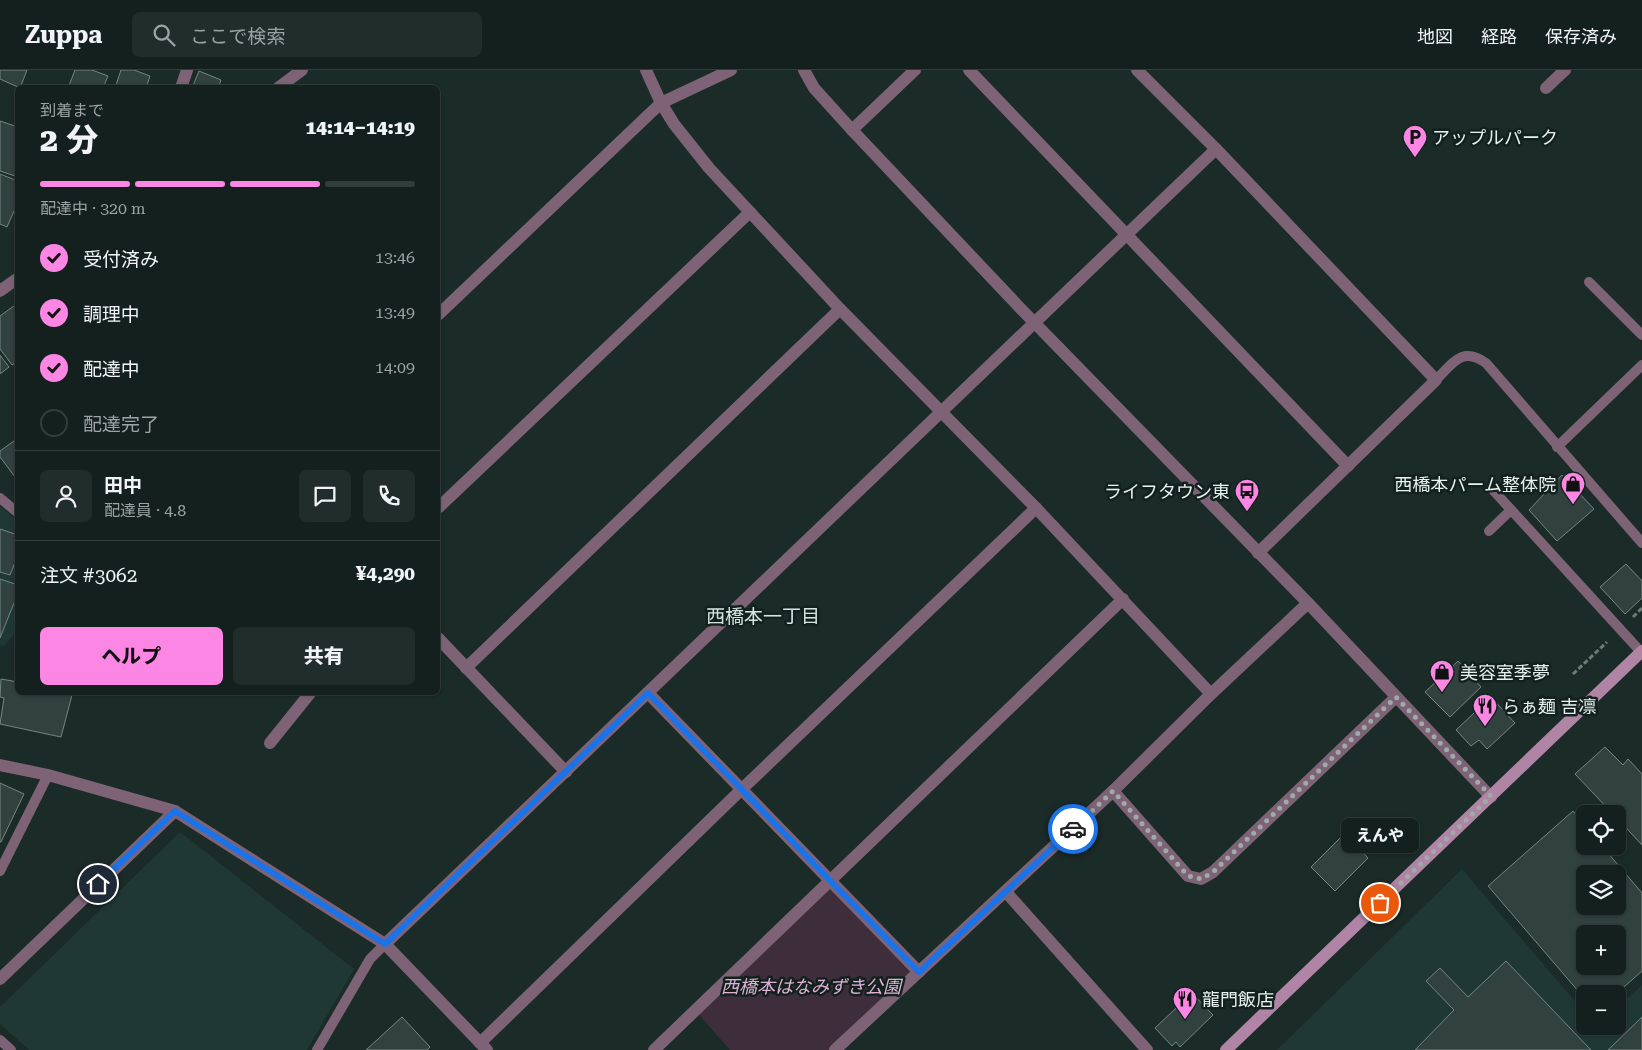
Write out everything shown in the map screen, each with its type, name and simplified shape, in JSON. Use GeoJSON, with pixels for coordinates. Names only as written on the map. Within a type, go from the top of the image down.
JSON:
{"type":"FeatureCollection","features":[{"type":"Feature","properties":{"kind":"street"},"geometry":{"type":"LineString","coordinates":[[182,85],[187,70]]}},
{"type":"Feature","properties":{"kind":"street"},"geometry":{"type":"LineString","coordinates":[[282,85],[302,70]]}},
{"type":"Feature","properties":{"kind":"street"},"geometry":{"type":"LineString","coordinates":[[646,70],[661,103],[674,124],[709,168],[840,309],[1036,508],[1212,694]]}},
{"type":"Feature","properties":{"kind":"street"},"geometry":{"type":"LineString","coordinates":[[440,313],[661,103],[732,70]]}},
{"type":"Feature","properties":{"kind":"street"},"geometry":{"type":"LineString","coordinates":[[804,70],[814,88],[852,130],[1034,321],[1308,603],[1491,796]]}},
{"type":"Feature","properties":{"kind":"street"},"geometry":{"type":"LineString","coordinates":[[852,130],[915,70]]}},
{"type":"Feature","properties":{"kind":"street"},"geometry":{"type":"LineString","coordinates":[[969,70],[1348,466]]}},
{"type":"Feature","properties":{"kind":"street"},"geometry":{"type":"LineString","coordinates":[[1137,70],[1216,149],[1436,380],[1258,553]]}},
{"type":"Feature","properties":{"kind":"street"},"geometry":{"type":"LineString","coordinates":[[1546,88],[1565,70]]}},
{"type":"Feature","properties":{"kind":"street"},"geometry":{"type":"LineString","coordinates":[[385,944],[1034,321],[1216,149]]}},
{"type":"Feature","properties":{"kind":"street"},"geometry":{"type":"LineString","coordinates":[[440,506],[750,212]]}},
{"type":"Feature","properties":{"kind":"street"},"geometry":{"type":"LineString","coordinates":[[0,291],[15,280]]}},
{"type":"Feature","properties":{"kind":"street"},"geometry":{"type":"LineString","coordinates":[[466,668],[840,309]]}},
{"type":"Feature","properties":{"kind":"street"},"geometry":{"type":"LineString","coordinates":[[0,765],[48,775],[175,811],[385,944],[483,1046],[742,788],[1036,508]]}},
{"type":"Feature","properties":{"kind":"street"},"geometry":{"type":"LineString","coordinates":[[654,1050],[1123,599]]}},
{"type":"Feature","properties":{"kind":"street"},"geometry":{"type":"LineString","coordinates":[[841,1048],[919,972],[1113,791],[1308,603]]}},
{"type":"Feature","properties":{"kind":"street"},"geometry":{"type":"LineString","coordinates":[[440,640],[566,772]]}},
{"type":"Feature","properties":{"kind":"street"},"geometry":{"type":"LineString","coordinates":[[1226,1050],[1641,652]]}},
{"type":"Feature","properties":{"kind":"street"},"geometry":{"type":"LineString","coordinates":[[648,693],[919,972]]}},
{"type":"Feature","properties":{"kind":"street"},"geometry":{"type":"LineString","coordinates":[[270,743],[309,695]]}},
{"type":"Feature","properties":{"kind":"street"},"geometry":{"type":"LineString","coordinates":[[1113,791],[1188,876],[1201,879],[1213,872],[1396,697]]}},
{"type":"Feature","properties":{"kind":"street"},"geometry":{"type":"LineString","coordinates":[[2,975],[175,811]]}},
{"type":"Feature","properties":{"kind":"street"},"geometry":{"type":"LineString","coordinates":[[1006,892],[1147,1050]]}},
{"type":"Feature","properties":{"kind":"lane"},"geometry":{"type":"LineString","coordinates":[[1589,282],[1642,335]]}},
{"type":"Feature","properties":{"kind":"lane"},"geometry":{"type":"LineString","coordinates":[[1436,380],[1461,356],[1478,357],[1486,363],[1642,543]]}},
{"type":"Feature","properties":{"kind":"lane"},"geometry":{"type":"LineString","coordinates":[[1557,447],[1642,365]]}},
{"type":"Feature","properties":{"kind":"lane"},"geometry":{"type":"LineString","coordinates":[[1493,490],[1641,652]]}},
{"type":"Feature","properties":{"kind":"lane"},"geometry":{"type":"LineString","coordinates":[[0,498],[15,511]]}},
{"type":"Feature","properties":{"kind":"lane"},"geometry":{"type":"LineString","coordinates":[[1489,531],[1511,510]]}},
{"type":"Feature","properties":{"kind":"lane"},"geometry":{"type":"LineString","coordinates":[[0,871],[48,775]]}},
{"type":"Feature","properties":{"kind":"lane"},"geometry":{"type":"LineString","coordinates":[[318,1050],[370,959],[385,944]]}},
{"type":"Feature","properties":{"kind":"lane"},"geometry":{"type":"LineString","coordinates":[[0,1040],[11,1050]]}},
{"type":"Feature","properties":{"kind":"shaded area"},"geometry":{"type":"Polygon","coordinates":[[[0,506],[15,518],[15,633],[4,646],[0,645],[0,506]]]}},
{"type":"Feature","properties":{"kind":"shaded area"},"geometry":{"type":"Polygon","coordinates":[[[180,832],[354,969],[307,1050],[29,1050],[0,1024],[0,1007],[180,832]]]}},
{"type":"Feature","properties":{"kind":"shaded area"},"geometry":{"type":"Polygon","coordinates":[[[1462,869],[1576,1002],[1576,1035],[1626,1035],[1626,1000],[1642,985],[1642,1050],[1277,1050],[1462,869]]]}},
{"type":"Feature","properties":{"kind":"green space","name":"西橋本はなみずき公園"},"geometry":{"type":"Polygon","coordinates":[[[830,881],[919,972],[835,1050],[730,1050],[695,1010],[830,881]]]}},
{"type":"Feature","properties":{"kind":"building"},"geometry":{"type":"Polygon","coordinates":[[[0,70],[27,70],[21,85],[15,86],[0,79],[0,70]]]}},
{"type":"Feature","properties":{"kind":"building"},"geometry":{"type":"Polygon","coordinates":[[[75,70],[92,70],[108,76],[104,85],[69,85],[75,70]]]}},
{"type":"Feature","properties":{"kind":"building"},"geometry":{"type":"Polygon","coordinates":[[[121,70],[134,70],[150,76],[147,85],[116,85],[121,70]]]}},
{"type":"Feature","properties":{"kind":"building"},"geometry":{"type":"Polygon","coordinates":[[[199,71],[221,80],[219,85],[193,85],[199,71]]]}},
{"type":"Feature","properties":{"kind":"building"},"geometry":{"type":"Polygon","coordinates":[[[0,121],[15,126],[15,176],[0,171],[0,121]]]}},
{"type":"Feature","properties":{"kind":"building"},"geometry":{"type":"Polygon","coordinates":[[[0,174],[15,180],[15,209],[7,227],[0,224],[0,174]]]}},
{"type":"Feature","properties":{"kind":"building"},"geometry":{"type":"Polygon","coordinates":[[[15,305],[15,363],[12,365],[0,349],[0,316],[15,305]]]}},
{"type":"Feature","properties":{"kind":"building"},"geometry":{"type":"Polygon","coordinates":[[[0,355],[9,367],[0,374],[0,355]]]}},
{"type":"Feature","properties":{"kind":"building"},"geometry":{"type":"Polygon","coordinates":[[[15,440],[15,477],[0,457],[0,451],[15,440]]]}},
{"type":"Feature","properties":{"kind":"building"},"geometry":{"type":"Polygon","coordinates":[[[1562,475],[1594,509],[1557,541],[1529,510],[1562,475]]]}},
{"type":"Feature","properties":{"kind":"building"},"geometry":{"type":"Polygon","coordinates":[[[0,529],[15,534],[15,562],[10,575],[0,572],[0,529]]]}},
{"type":"Feature","properties":{"kind":"building"},"geometry":{"type":"Polygon","coordinates":[[[1626,564],[1642,581],[1642,598],[1625,614],[1600,587],[1626,564]]]}},
{"type":"Feature","properties":{"kind":"building"},"geometry":{"type":"Polygon","coordinates":[[[0,579],[15,584],[15,600],[0,638],[0,579]]]}},
{"type":"Feature","properties":{"kind":"building"},"geometry":{"type":"Polygon","coordinates":[[[1458,661],[1481,687],[1450,717],[1425,692],[1458,661]]]}},
{"type":"Feature","properties":{"kind":"building"},"geometry":{"type":"Polygon","coordinates":[[[1,679],[15,681],[15,695],[72,695],[61,737],[0,724],[4,698],[0,697],[1,679]]]}},
{"type":"Feature","properties":{"kind":"building"},"geometry":{"type":"Polygon","coordinates":[[[1491,697],[1515,723],[1487,749],[1479,740],[1471,746],[1456,730],[1491,697]]]}},
{"type":"Feature","properties":{"kind":"building"},"geometry":{"type":"Polygon","coordinates":[[[1605,747],[1623,765],[1628,759],[1642,774],[1642,845],[1626,828],[1626,805],[1604,805],[1575,774],[1605,747]]]}},
{"type":"Feature","properties":{"kind":"building"},"geometry":{"type":"Polygon","coordinates":[[[0,783],[24,794],[1,842],[0,842],[0,783]]]}},
{"type":"Feature","properties":{"kind":"building"},"geometry":{"type":"Polygon","coordinates":[[[1573,811],[1576,815],[1576,855],[1610,855],[1618,865],[1576,865],[1576,915],[1626,915],[1626,874],[1642,893],[1642,971],[1626,985],[1576,985],[1576,989],[1488,886],[1573,811]]]}},
{"type":"Feature","properties":{"kind":"building"},"geometry":{"type":"Polygon","coordinates":[[[1345,833],[1368,858],[1335,891],[1311,867],[1345,833]]]}},
{"type":"Feature","properties":{"kind":"building"},"geometry":{"type":"Polygon","coordinates":[[[1506,961],[1591,1050],[1415,1050],[1454,1010],[1426,981],[1440,968],[1468,997],[1506,961]]]}},
{"type":"Feature","properties":{"kind":"building"},"geometry":{"type":"Polygon","coordinates":[[[1192,993],[1213,1015],[1180,1047],[1176,1042],[1172,1046],[1155,1028],[1192,993]]]}},
{"type":"Feature","properties":{"kind":"building"},"geometry":{"type":"Polygon","coordinates":[[[402,1017],[430,1047],[427,1050],[366,1050],[402,1017]]]}},
{"type":"Feature","properties":{"kind":"building"},"geometry":{"type":"Polygon","coordinates":[[[1642,1017],[1642,1050],[1608,1050],[1623,1035],[1626,1035],[1626,1033],[1642,1017]]]}},
{"type":"Feature","properties":{"kind":"way so far"},"geometry":{"type":"LineString","coordinates":[[1073,829],[1113,791],[1188,876],[1201,879],[1213,872],[1396,697],[1491,796],[1380,903]]}},
{"type":"Feature","properties":{"kind":"place","name":"アップルパーク"},"geometry":{"type":"Point","coordinates":[1415,158]}},
{"type":"Feature","properties":{"kind":"place","name":"西橋本パーム整体院"},"geometry":{"type":"Point","coordinates":[1573,505]}},
{"type":"Feature","properties":{"kind":"place","name":"ライフタウン東"},"geometry":{"type":"Point","coordinates":[1247,512]}},
{"type":"Feature","properties":{"kind":"place","name":"美容室季夢"},"geometry":{"type":"Point","coordinates":[1442,693]}},
{"type":"Feature","properties":{"kind":"place","name":"らぁ麺 吉凛"},"geometry":{"type":"Point","coordinates":[1485,727]}},
{"type":"Feature","properties":{"kind":"place","name":"えんや"},"geometry":{"type":"Point","coordinates":[1380,903]}},
{"type":"Feature","properties":{"kind":"place","name":"龍門飯店"},"geometry":{"type":"Point","coordinates":[1185,1020]}},
{"type":"Feature","properties":{"kind":"district","name":"西橋本一丁目"},"geometry":{"type":"Point","coordinates":[763,616]}},
{"type":"Feature","properties":{"kind":"route"},"geometry":{"type":"LineString","coordinates":[[98,884],[175,811],[385,944],[648,693],[919,972],[1073,829]]}}]}
